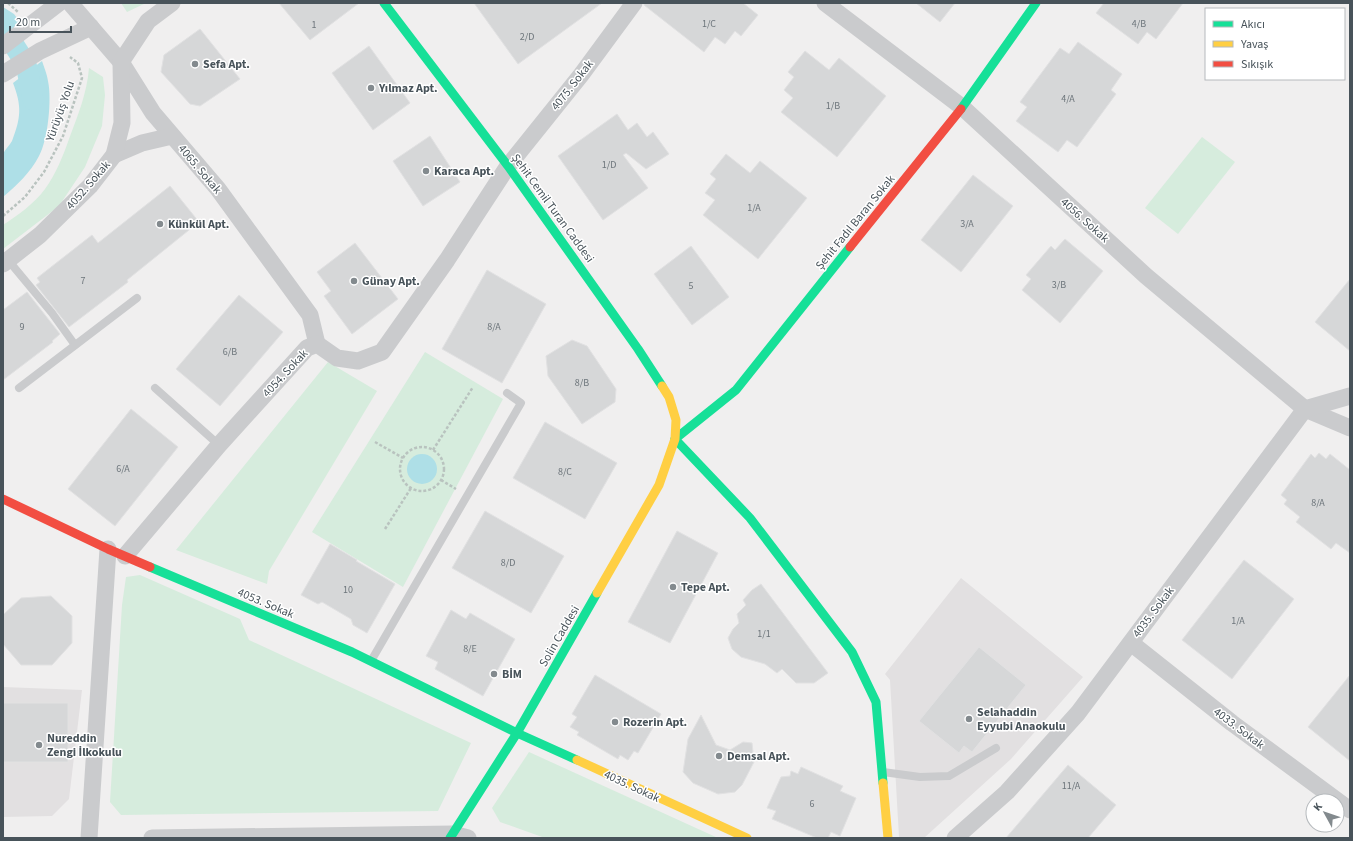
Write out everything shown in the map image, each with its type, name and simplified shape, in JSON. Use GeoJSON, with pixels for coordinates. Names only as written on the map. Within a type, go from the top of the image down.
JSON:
{"type":"FeatureCollection","features":[{"type":"Feature","properties":{"kind":"street"},"geometry":{"type":"LineString","coordinates":[[3,46],[58,3]]}},
{"type":"Feature","properties":{"kind":"street","name":"4065. Sokak"},"geometry":{"type":"LineString","coordinates":[[70,3],[121,62],[153,113],[218,189],[310,314],[317,344]]}},
{"type":"Feature","properties":{"kind":"street"},"geometry":{"type":"LineString","coordinates":[[121,62],[148,21],[172,3]]}},
{"type":"Feature","properties":{"kind":"street","name":"Şehit Cemil Turan Caddesi"},"geometry":{"type":"LineString","coordinates":[[384,3],[508,166],[638,348],[669,397],[676,420],[675,440]]}},
{"type":"Feature","properties":{"kind":"street","name":"4075. Sokak"},"geometry":{"type":"LineString","coordinates":[[508,166],[581,75],[634,3]]}},
{"type":"Feature","properties":{"kind":"street","name":"4056. Sokak"},"geometry":{"type":"LineString","coordinates":[[825,3],[962,107],[1146,276],[1305,409],[1350,428]]}},
{"type":"Feature","properties":{"kind":"street","name":"Şehit Fadıl Baran Sokak"},"geometry":{"type":"LineString","coordinates":[[675,440],[736,390],[962,107],[1036,3]]}},
{"type":"Feature","properties":{"kind":"street"},"geometry":{"type":"LineString","coordinates":[[6,72],[46,48],[91,27]]}},
{"type":"Feature","properties":{"kind":"street","name":"4052. Sokak"},"geometry":{"type":"LineString","coordinates":[[6,262],[40,235],[84,191],[114,155],[122,122],[121,62]]}},
{"type":"Feature","properties":{"kind":"street"},"geometry":{"type":"LineString","coordinates":[[114,155],[142,142],[172,136]]}},
{"type":"Feature","properties":{"kind":"street","name":"4054. Sokak"},"geometry":{"type":"LineString","coordinates":[[125,556],[218,445],[306,348],[317,344],[337,358],[358,361],[382,352],[447,260],[508,166]]}},
{"type":"Feature","properties":{"kind":"street"},"geometry":{"type":"LineString","coordinates":[[1305,409],[1350,396]]}},
{"type":"Feature","properties":{"kind":"street","name":"4035. Sokak"},"geometry":{"type":"LineString","coordinates":[[955,838],[1006,792],[1078,713],[1305,409]]}},
{"type":"Feature","properties":{"kind":"street"},"geometry":{"type":"LineString","coordinates":[[675,440],[750,518],[852,652],[876,702],[888,838]]}},
{"type":"Feature","properties":{"kind":"street","name":"Solin Caddesi"},"geometry":{"type":"LineString","coordinates":[[457,837],[659,485],[675,440]]}},
{"type":"Feature","properties":{"kind":"street","name":"4053. Sokak"},"geometry":{"type":"LineString","coordinates":[[3,499],[108,549],[352,652],[517,733]]}},
{"type":"Feature","properties":{"kind":"street"},"geometry":{"type":"LineString","coordinates":[[89,838],[108,549]]}},
{"type":"Feature","properties":{"kind":"street","name":"4033. Sokak"},"geometry":{"type":"LineString","coordinates":[[1130,643],[1232,723],[1350,810]]}},
{"type":"Feature","properties":{"kind":"street","name":"4035. Sokak"},"geometry":{"type":"LineString","coordinates":[[517,733],[747,838]]}},
{"type":"Feature","properties":{"kind":"street"},"geometry":{"type":"LineString","coordinates":[[152,838],[457,837]]}},
{"type":"Feature","properties":{"kind":"lane"},"geometry":{"type":"LineString","coordinates":[[6,262],[52,313],[75,345]]}},
{"type":"Feature","properties":{"kind":"lane"},"geometry":{"type":"LineString","coordinates":[[18,388],[138,298]]}},
{"type":"Feature","properties":{"kind":"lane"},"geometry":{"type":"LineString","coordinates":[[155,388],[218,445]]}},
{"type":"Feature","properties":{"kind":"lane"},"geometry":{"type":"LineString","coordinates":[[370,661],[521,403],[507,393]]}},
{"type":"Feature","properties":{"kind":"lane"},"geometry":{"type":"LineString","coordinates":[[882,772],[920,777],[949,776],[996,748]]}},
{"type":"Feature","properties":{"kind":"path"},"geometry":{"type":"LineString","coordinates":[[8,3],[29,26]]}},
{"type":"Feature","properties":{"kind":"path","name":"Yürüyüş Yolu"},"geometry":{"type":"LineString","coordinates":[[3,216],[25,197],[44,172],[63,136],[82,78],[78,63],[46,48]]}},
{"type":"Feature","properties":{"kind":"path"},"geometry":{"type":"LineString","coordinates":[[433,450],[473,387]]}},
{"type":"Feature","properties":{"kind":"path"},"geometry":{"type":"LineString","coordinates":[[375,442],[402,458]]}},
{"type":"Feature","properties":{"kind":"path"},"geometry":{"type":"LineString","coordinates":[[419,447],[433,450],[442,460],[443,467],[441,480],[436,486],[422,491],[411,488],[402,480],[400,465],[402,458],[412,449],[419,447]]}},
{"type":"Feature","properties":{"kind":"path"},"geometry":{"type":"LineString","coordinates":[[385,529],[411,488]]}},
{"type":"Feature","properties":{"kind":"shaded area","name":"Selahaddin Eyyubi Anaokulu"},"geometry":{"type":"Polygon","coordinates":[[[961,578],[1083,677],[1011,759],[924,838],[902,838],[899,837],[890,680],[885,674],[961,578]]]}},
{"type":"Feature","properties":{"kind":"shaded area","name":"Nureddin Zengi İlkokulu"},"geometry":{"type":"Polygon","coordinates":[[[3,687],[82,690],[69,799],[52,816],[3,817],[3,687]]]}},
{"type":"Feature","properties":{"kind":"green space"},"geometry":{"type":"Polygon","coordinates":[[[121,3],[146,3],[127,12],[121,3]]]}},
{"type":"Feature","properties":{"kind":"green space"},"geometry":{"type":"Polygon","coordinates":[[[89,68],[103,77],[105,95],[102,126],[85,167],[59,206],[3,249],[3,225],[36,200],[53,177],[59,165],[82,104],[89,68]]]}},
{"type":"Feature","properties":{"kind":"green space"},"geometry":{"type":"Polygon","coordinates":[[[1202,137],[1235,162],[1178,234],[1145,208],[1202,137]]]}},
{"type":"Feature","properties":{"kind":"green space"},"geometry":{"type":"Polygon","coordinates":[[[425,352],[503,399],[403,587],[312,532],[425,352]]]}},
{"type":"Feature","properties":{"kind":"green space"},"geometry":{"type":"Polygon","coordinates":[[[328,362],[377,391],[269,571],[267,584],[176,550],[328,362]]]}},
{"type":"Feature","properties":{"kind":"green space"},"geometry":{"type":"Polygon","coordinates":[[[140,575],[240,619],[249,640],[471,743],[438,811],[121,815],[110,802],[122,605],[126,577],[140,575]]]}},
{"type":"Feature","properties":{"kind":"green space"},"geometry":{"type":"Polygon","coordinates":[[[529,752],[718,838],[545,838],[500,822],[492,808],[529,752]]]}},
{"type":"Feature","properties":{"kind":"water"},"geometry":{"type":"Polygon","coordinates":[[[3,7],[14,14],[20,22],[3,35],[3,7]]]}},
{"type":"Feature","properties":{"kind":"water"},"geometry":{"type":"Polygon","coordinates":[[[42,61],[48,78],[50,98],[45,140],[39,156],[32,168],[3,197],[2,157],[12,141],[19,119],[18,99],[13,83],[42,61]]]}},
{"type":"Feature","properties":{"kind":"water"},"geometry":{"type":"Polygon","coordinates":[[[422,454],[433,458],[437,469],[433,480],[422,484],[411,480],[407,469],[411,458],[422,454]]]}},
{"type":"Feature","properties":{"kind":"building"},"geometry":{"type":"Polygon","coordinates":[[[279,3],[359,3],[310,40],[279,3]]]}},
{"type":"Feature","properties":{"kind":"building"},"geometry":{"type":"Polygon","coordinates":[[[474,3],[602,3],[518,64],[474,3]]]}},
{"type":"Feature","properties":{"kind":"building"},"geometry":{"type":"Polygon","coordinates":[[[644,3],[743,3],[758,15],[741,36],[735,31],[725,44],[715,37],[704,52],[644,5],[644,3]]]}},
{"type":"Feature","properties":{"kind":"building"},"geometry":{"type":"Polygon","coordinates":[[[916,3],[955,3],[940,22],[916,3]]]}},
{"type":"Feature","properties":{"kind":"building"},"geometry":{"type":"Polygon","coordinates":[[[1104,3],[1183,3],[1156,39],[1147,32],[1138,44],[1096,13],[1104,3]]]}},
{"type":"Feature","properties":{"kind":"building","name":"Sefa Apt."},"geometry":{"type":"Polygon","coordinates":[[[200,29],[240,79],[200,106],[190,104],[161,72],[164,55],[200,29]]]}},
{"type":"Feature","properties":{"kind":"building"},"geometry":{"type":"Polygon","coordinates":[[[1078,42],[1122,74],[1111,90],[1116,94],[1077,147],[1067,140],[1058,152],[1016,121],[1027,107],[1020,102],[1060,48],[1069,54],[1078,42]]]}},
{"type":"Feature","properties":{"kind":"building","name":"Yılmaz Apt."},"geometry":{"type":"Polygon","coordinates":[[[369,46],[410,103],[373,130],[332,73],[369,46]]]}},
{"type":"Feature","properties":{"kind":"building"},"geometry":{"type":"Polygon","coordinates":[[[805,51],[829,70],[839,58],[886,96],[837,157],[781,112],[793,98],[784,90],[794,77],[788,72],[805,51]]]}},
{"type":"Feature","properties":{"kind":"building"},"geometry":{"type":"Polygon","coordinates":[[[617,114],[628,130],[637,123],[647,137],[653,132],[669,154],[646,169],[626,153],[623,155],[648,188],[603,220],[558,156],[617,114]]]}},
{"type":"Feature","properties":{"kind":"building","name":"Karaca Apt."},"geometry":{"type":"Polygon","coordinates":[[[430,136],[460,182],[423,206],[393,161],[430,136]]]}},
{"type":"Feature","properties":{"kind":"building"},"geometry":{"type":"Polygon","coordinates":[[[726,154],[750,173],[760,161],[807,198],[758,259],[703,215],[715,200],[705,193],[716,179],[710,174],[726,154]]]}},
{"type":"Feature","properties":{"kind":"building"},"geometry":{"type":"Polygon","coordinates":[[[973,175],[1013,206],[961,272],[921,240],[973,175]]]}},
{"type":"Feature","properties":{"kind":"building"},"geometry":{"type":"Polygon","coordinates":[[[170,186],[199,222],[127,280],[128,282],[69,327],[36,285],[40,282],[37,278],[92,235],[98,243],[170,186]]]}},
{"type":"Feature","properties":{"kind":"building"},"geometry":{"type":"Polygon","coordinates":[[[1065,239],[1103,271],[1060,323],[1022,290],[1031,279],[1026,275],[1051,246],[1055,250],[1065,239]]]}},
{"type":"Feature","properties":{"kind":"building","name":"Günay Apt."},"geometry":{"type":"Polygon","coordinates":[[[355,243],[398,299],[352,334],[324,296],[331,291],[317,272],[355,243]]]}},
{"type":"Feature","properties":{"kind":"building"},"geometry":{"type":"Polygon","coordinates":[[[691,246],[729,297],[692,325],[654,274],[691,246]]]}},
{"type":"Feature","properties":{"kind":"building"},"geometry":{"type":"Polygon","coordinates":[[[487,270],[546,304],[502,383],[442,349],[487,270]]]}},
{"type":"Feature","properties":{"kind":"building"},"geometry":{"type":"Polygon","coordinates":[[[1350,279],[1350,351],[1315,322],[1350,279]]]}},
{"type":"Feature","properties":{"kind":"building"},"geometry":{"type":"Polygon","coordinates":[[[27,292],[60,334],[52,341],[53,342],[3,380],[3,310],[27,292]]]}},
{"type":"Feature","properties":{"kind":"building"},"geometry":{"type":"Polygon","coordinates":[[[239,295],[283,332],[220,406],[176,369],[239,295]]]}},
{"type":"Feature","properties":{"kind":"building"},"geometry":{"type":"Polygon","coordinates":[[[572,340],[587,346],[616,389],[615,402],[582,424],[548,376],[546,356],[572,340]]]}},
{"type":"Feature","properties":{"kind":"building"},"geometry":{"type":"Polygon","coordinates":[[[131,409],[178,447],[115,526],[68,489],[131,409]]]}},
{"type":"Feature","properties":{"kind":"building"},"geometry":{"type":"Polygon","coordinates":[[[545,422],[617,463],[585,519],[513,478],[545,422]]]}},
{"type":"Feature","properties":{"kind":"building"},"geometry":{"type":"Polygon","coordinates":[[[1319,453],[1326,459],[1330,454],[1350,470],[1350,553],[1336,543],[1331,549],[1296,522],[1300,517],[1284,504],[1287,500],[1281,495],[1311,454],[1315,458],[1319,453]]]}},
{"type":"Feature","properties":{"kind":"building"},"geometry":{"type":"Polygon","coordinates":[[[485,511],[564,556],[531,613],[452,568],[485,511]]]}},
{"type":"Feature","properties":{"kind":"building","name":"Tepe Apt."},"geometry":{"type":"Polygon","coordinates":[[[677,531],[718,553],[670,643],[628,622],[677,531]]]}},
{"type":"Feature","properties":{"kind":"building"},"geometry":{"type":"Polygon","coordinates":[[[330,544],[395,584],[367,633],[353,625],[351,619],[322,602],[318,604],[301,595],[330,544]]]}},
{"type":"Feature","properties":{"kind":"building"},"geometry":{"type":"Polygon","coordinates":[[[1244,560],[1294,599],[1232,679],[1182,640],[1244,560]]]}},
{"type":"Feature","properties":{"kind":"building"},"geometry":{"type":"Polygon","coordinates":[[[761,584],[828,673],[814,683],[796,683],[782,669],[777,673],[765,664],[741,657],[732,649],[728,638],[733,629],[739,623],[737,614],[746,605],[743,600],[752,590],[761,584]]]}},
{"type":"Feature","properties":{"kind":"building"},"geometry":{"type":"Polygon","coordinates":[[[51,596],[72,616],[72,643],[52,665],[21,665],[3,644],[3,615],[21,598],[51,596]]]}},
{"type":"Feature","properties":{"kind":"building"},"geometry":{"type":"Polygon","coordinates":[[[451,610],[466,619],[470,613],[515,639],[483,696],[435,669],[438,662],[426,656],[451,610]]]}},
{"type":"Feature","properties":{"kind":"building"},"geometry":{"type":"Polygon","coordinates":[[[979,647],[1026,685],[972,752],[964,746],[959,753],[919,721],[979,647]]]}},
{"type":"Feature","properties":{"kind":"building","name":"Rozerin Apt."},"geometry":{"type":"Polygon","coordinates":[[[595,675],[661,714],[638,753],[634,751],[628,760],[620,755],[618,759],[577,735],[579,732],[570,727],[577,717],[572,714],[595,675]]]}},
{"type":"Feature","properties":{"kind":"building"},"geometry":{"type":"Polygon","coordinates":[[[1350,675],[1350,761],[1308,727],[1350,675]]]}},
{"type":"Feature","properties":{"kind":"building"},"geometry":{"type":"Polygon","coordinates":[[[3,703],[68,703],[68,762],[3,762],[3,703]]]}},
{"type":"Feature","properties":{"kind":"building","name":"Demsal Apt."},"geometry":{"type":"Polygon","coordinates":[[[701,715],[716,745],[730,750],[743,742],[752,743],[754,762],[742,785],[735,792],[718,794],[693,783],[683,772],[688,739],[701,715]]]}},
{"type":"Feature","properties":{"kind":"building"},"geometry":{"type":"Polygon","coordinates":[[[1068,765],[1116,805],[1088,838],[1006,838],[1068,765]]]}},
{"type":"Feature","properties":{"kind":"building"},"geometry":{"type":"Polygon","coordinates":[[[801,767],[843,786],[840,791],[856,798],[840,836],[831,832],[828,838],[817,838],[772,819],[776,811],[767,808],[781,777],[790,776],[791,771],[798,774],[801,767]]]}},
{"type":"Feature","properties":{"kind":"waterway"},"geometry":{"type":"LineString","coordinates":[[3,28],[26,64],[33,100]]}},
{"type":"Feature","properties":{"kind":"traffic: fast"},"geometry":{"type":"LineString","coordinates":[[384,3],[508,166],[638,349],[662,386]]}},
{"type":"Feature","properties":{"kind":"traffic: fast"},"geometry":{"type":"LineString","coordinates":[[961,109],[1036,3]]}},
{"type":"Feature","properties":{"kind":"traffic: fast"},"geometry":{"type":"LineString","coordinates":[[675,439],[736,390],[850,247]]}},
{"type":"Feature","properties":{"kind":"traffic: fast"},"geometry":{"type":"LineString","coordinates":[[675,439],[750,518],[852,652],[876,702],[883,783]]}},
{"type":"Feature","properties":{"kind":"traffic: fast"},"geometry":{"type":"LineString","coordinates":[[150,567],[352,652],[517,733],[577,760]]}},
{"type":"Feature","properties":{"kind":"traffic: fast"},"geometry":{"type":"LineString","coordinates":[[450,838],[517,733],[597,593]]}},
{"type":"Feature","properties":{"kind":"traffic: slow"},"geometry":{"type":"LineString","coordinates":[[597,593],[659,485],[675,439],[676,420],[669,397],[662,386]]}},
{"type":"Feature","properties":{"kind":"traffic: slow"},"geometry":{"type":"LineString","coordinates":[[577,760],[747,838]]}},
{"type":"Feature","properties":{"kind":"traffic: slow"},"geometry":{"type":"LineString","coordinates":[[883,783],[888,838]]}},
{"type":"Feature","properties":{"kind":"traffic: jam"},"geometry":{"type":"LineString","coordinates":[[850,247],[961,109]]}},
{"type":"Feature","properties":{"kind":"traffic: jam"},"geometry":{"type":"LineString","coordinates":[[3,499],[108,549],[150,567]]}},
{"type":"Feature","properties":{"kind":"place","name":"Sefa Apt."},"geometry":{"type":"Point","coordinates":[195,64]}},
{"type":"Feature","properties":{"kind":"place","name":"Yılmaz Apt."},"geometry":{"type":"Point","coordinates":[371,88]}},
{"type":"Feature","properties":{"kind":"place","name":"Karaca Apt."},"geometry":{"type":"Point","coordinates":[426,171]}},
{"type":"Feature","properties":{"kind":"place","name":"Künkül Apt."},"geometry":{"type":"Point","coordinates":[160,224]}},
{"type":"Feature","properties":{"kind":"place","name":"Günay Apt."},"geometry":{"type":"Point","coordinates":[354,281]}},
{"type":"Feature","properties":{"kind":"place","name":"Tepe Apt."},"geometry":{"type":"Point","coordinates":[673,587]}},
{"type":"Feature","properties":{"kind":"place","name":"BİM"},"geometry":{"type":"Point","coordinates":[494,674]}},
{"type":"Feature","properties":{"kind":"place","name":"Selahaddin Eyyubi Anaokulu"},"geometry":{"type":"Point","coordinates":[969,719]}},
{"type":"Feature","properties":{"kind":"place","name":"Rozerin Apt."},"geometry":{"type":"Point","coordinates":[615,722]}},
{"type":"Feature","properties":{"kind":"place","name":"Nureddin Zengi İlkokulu"},"geometry":{"type":"Point","coordinates":[39,745]}},
{"type":"Feature","properties":{"kind":"place","name":"Demsal Apt."},"geometry":{"type":"Point","coordinates":[719,756]}}]}
